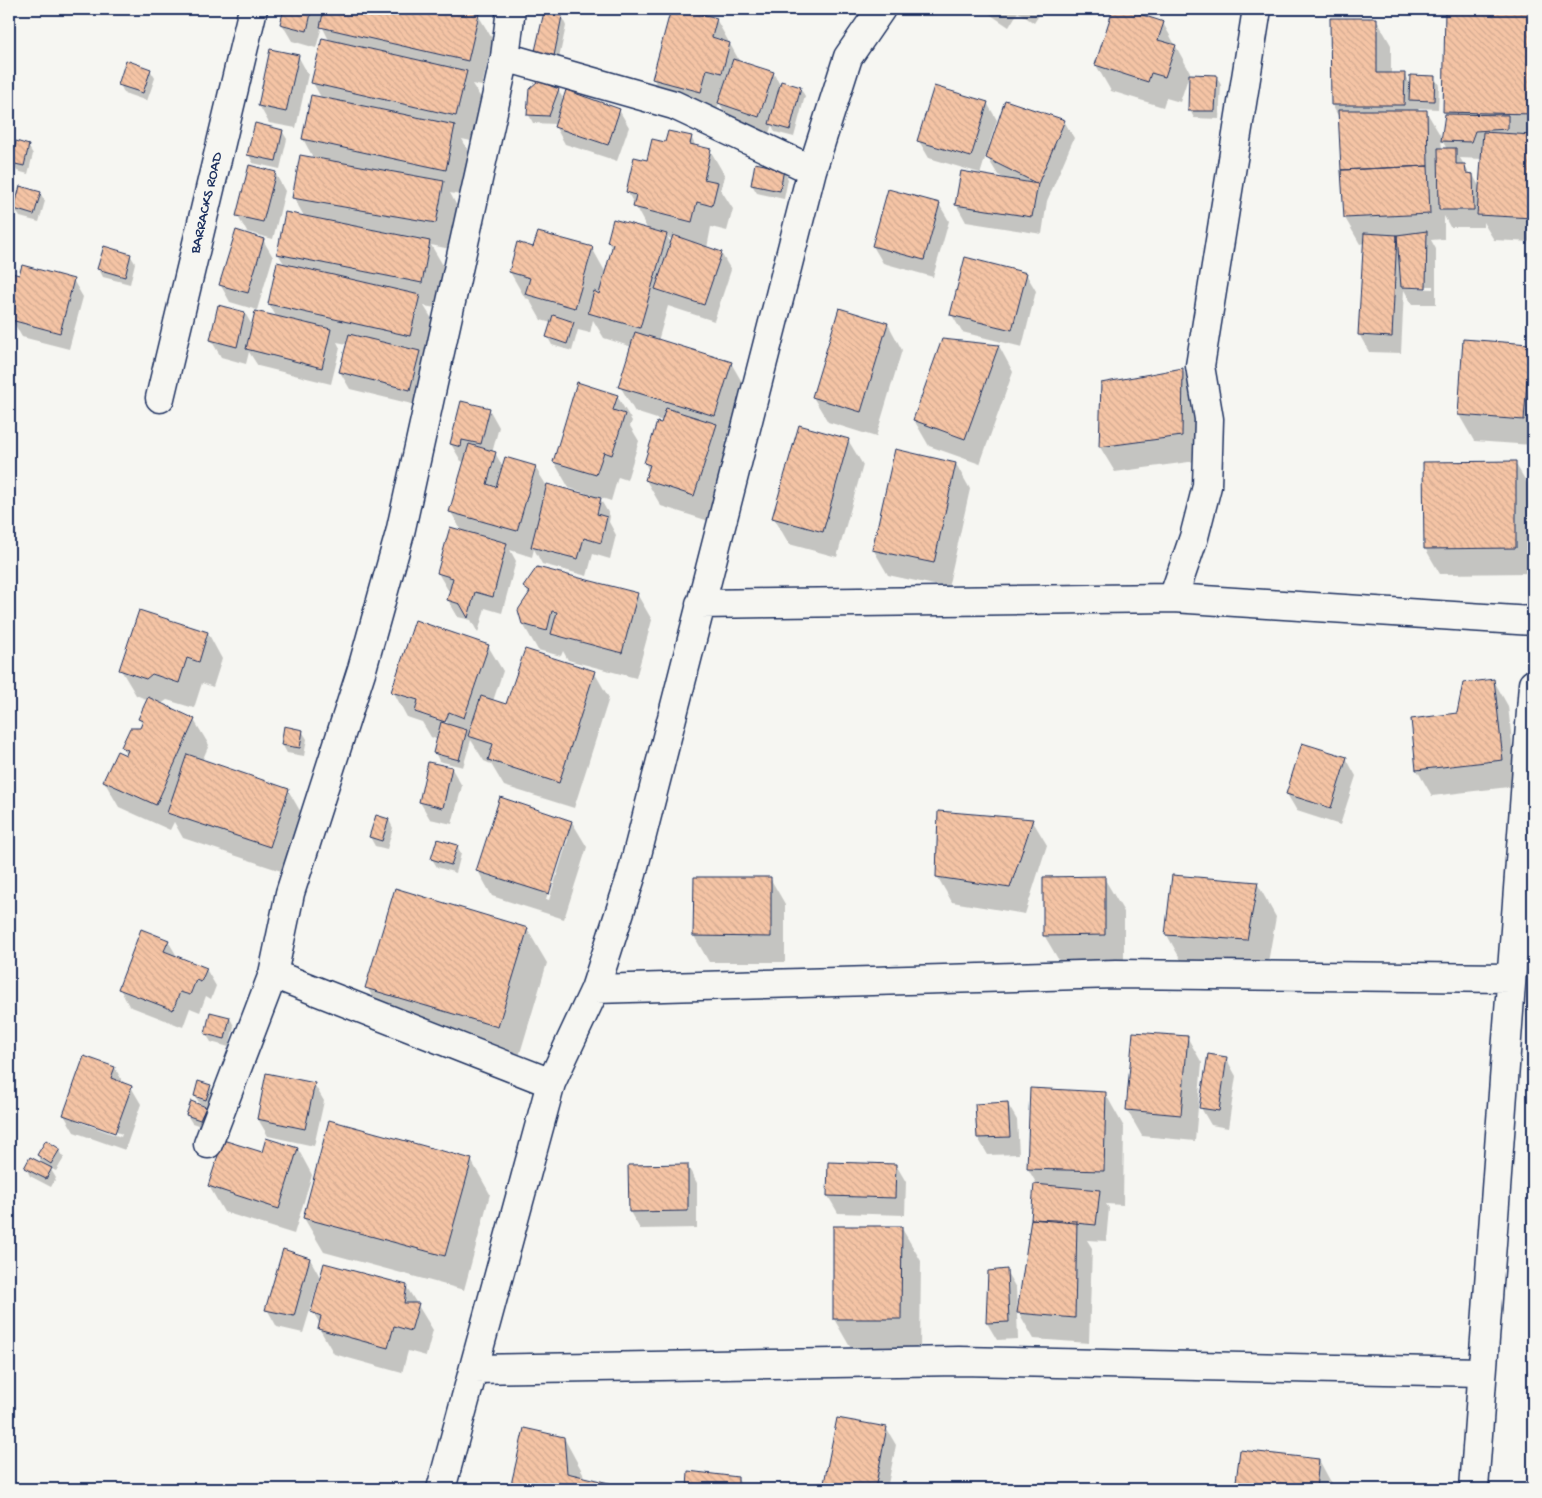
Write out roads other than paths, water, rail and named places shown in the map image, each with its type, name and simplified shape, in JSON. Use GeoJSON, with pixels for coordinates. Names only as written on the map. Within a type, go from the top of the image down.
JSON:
{"type":"FeatureCollection","features":[{"type":"Feature","properties":{"kind":"street","name":"BARRACKS ROAD"},"geometry":{"type":"LineString","coordinates":[[160,398],[253,9]]}},
{"type":"Feature","properties":{"kind":"street"},"geometry":{"type":"LineString","coordinates":[[208,1144],[273,974],[290,893],[362,669],[400,533],[505,57],[511,9]]}},
{"type":"Feature","properties":{"kind":"street"},"geometry":{"type":"LineString","coordinates":[[441,1489],[552,1083],[595,989],[632,874],[812,170],[848,57],[882,9]]}},
{"type":"Feature","properties":{"kind":"street"},"geometry":{"type":"LineString","coordinates":[[1173,598],[1194,537],[1207,486],[1209,420],[1200,366],[1257,9]]}},
{"type":"Feature","properties":{"kind":"street"},"geometry":{"type":"LineString","coordinates":[[505,57],[674,105],[812,170]]}},
{"type":"Feature","properties":{"kind":"street"},"geometry":{"type":"LineString","coordinates":[[700,604],[1173,598],[1533,621]]}},
{"type":"Feature","properties":{"kind":"street"},"geometry":{"type":"LineString","coordinates":[[1474,1489],[1512,978],[1528,828],[1533,684]]}},
{"type":"Feature","properties":{"kind":"street"},"geometry":{"type":"LineString","coordinates":[[273,974],[552,1083]]}},
{"type":"Feature","properties":{"kind":"street"},"geometry":{"type":"LineString","coordinates":[[595,989],[1116,974],[1512,978]]}},
{"type":"Feature","properties":{"kind":"street"},"geometry":{"type":"LineString","coordinates":[[475,1369],[960,1361],[1482,1372]]}}]}
